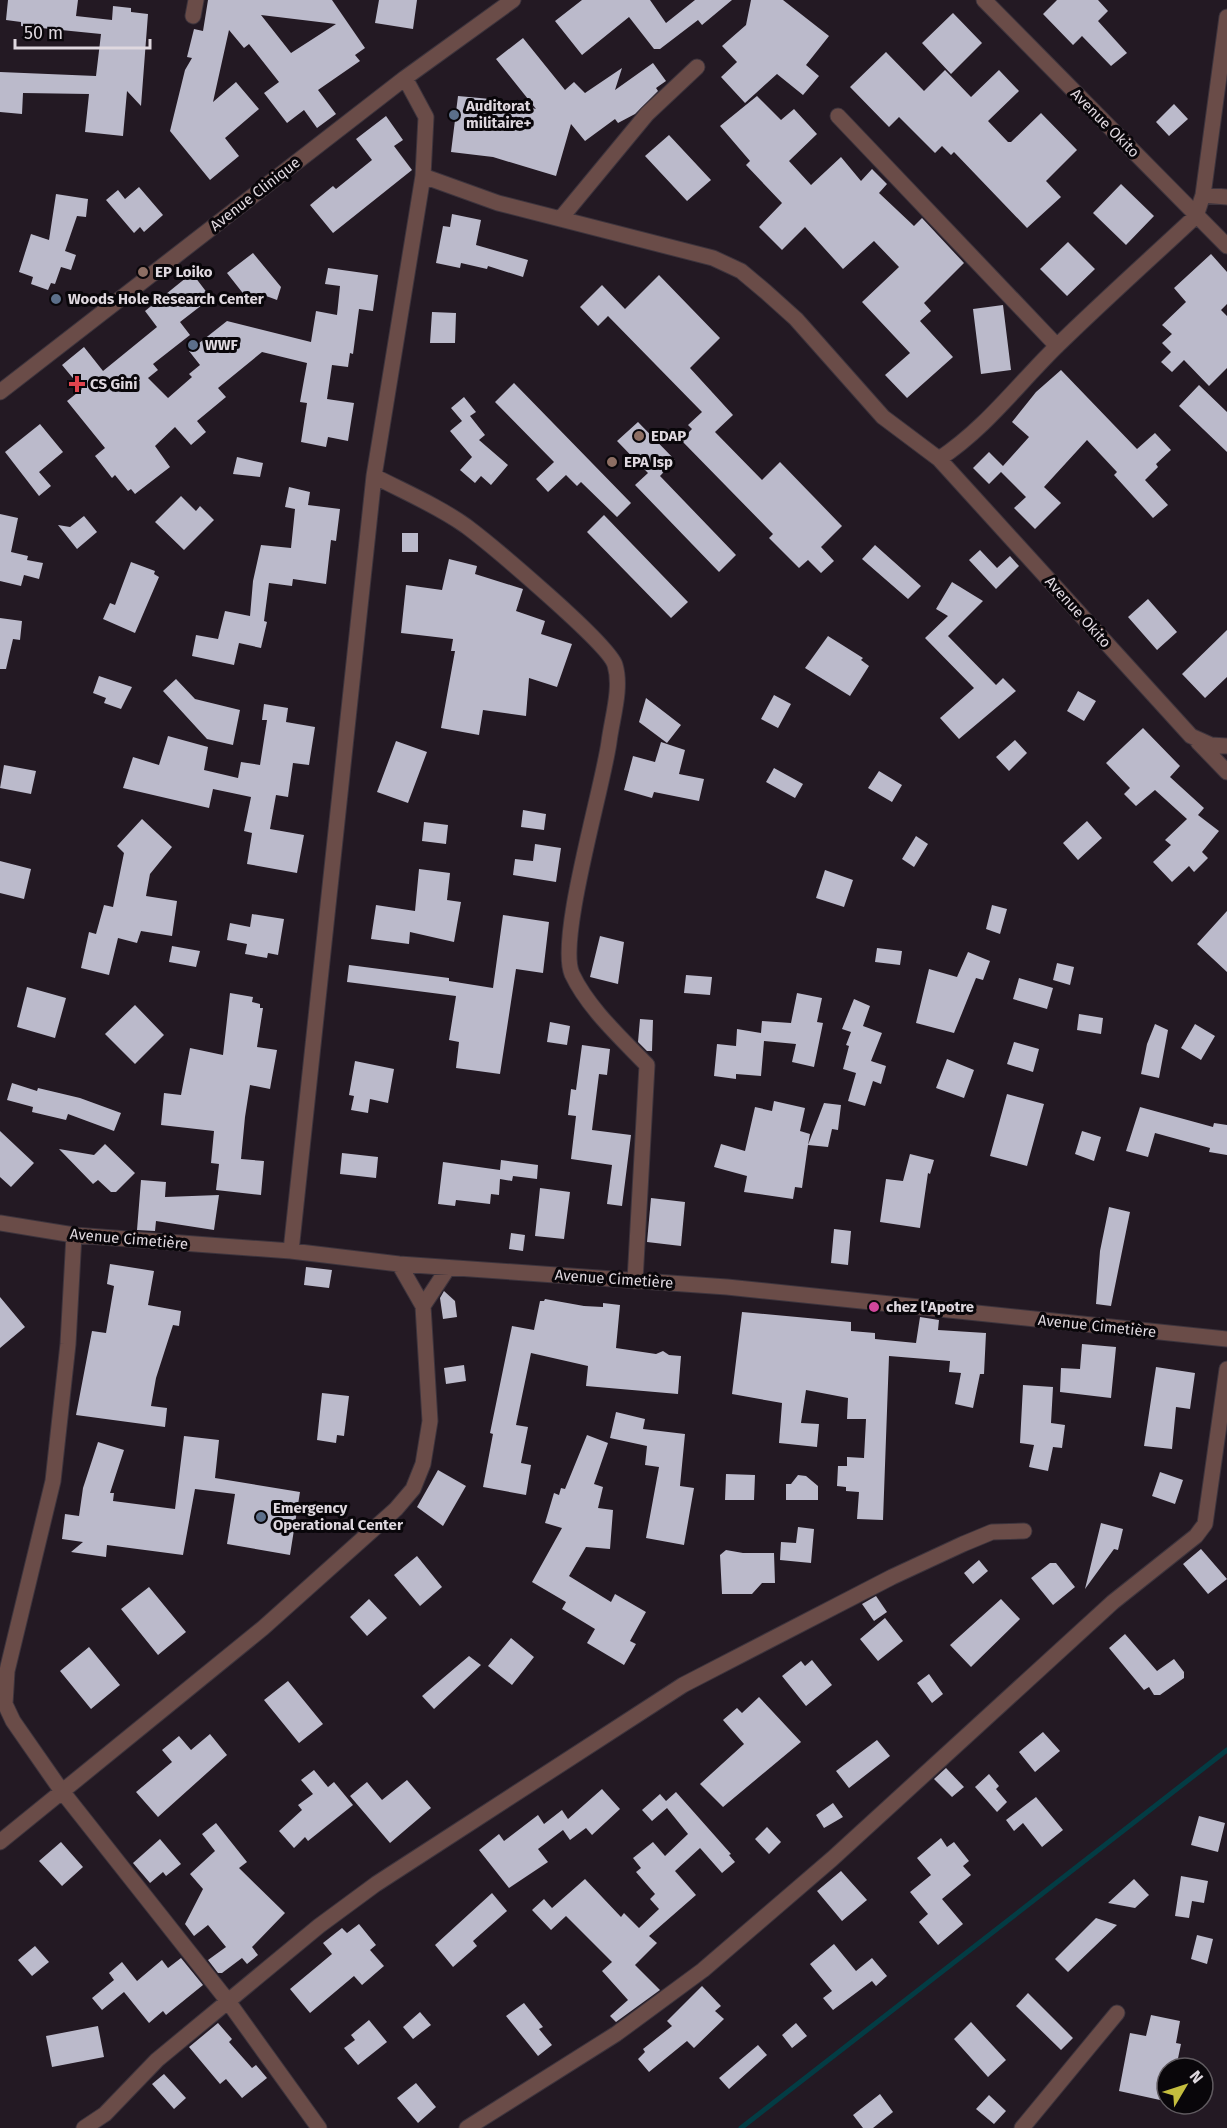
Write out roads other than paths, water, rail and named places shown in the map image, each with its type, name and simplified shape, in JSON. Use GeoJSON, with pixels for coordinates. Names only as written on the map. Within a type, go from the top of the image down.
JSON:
{"type":"FeatureCollection","features":[{"type":"Feature","properties":{"kind":"street"},"geometry":{"type":"LineString","coordinates":[[193,16],[196,0]]}},
{"type":"Feature","properties":{"kind":"street","name":"Avenue Clinique"},"geometry":{"type":"LineString","coordinates":[[0,392],[405,78],[513,0]]}},
{"type":"Feature","properties":{"kind":"street","name":"Avenue Okito"},"geometry":{"type":"LineString","coordinates":[[984,0],[1227,246]]}},
{"type":"Feature","properties":{"kind":"street"},"geometry":{"type":"LineString","coordinates":[[939,459],[988,420],[1057,346],[1196,216],[1203,195],[1227,17]]}},
{"type":"Feature","properties":{"kind":"street"},"geometry":{"type":"LineString","coordinates":[[561,218],[647,114],[697,67]]}},
{"type":"Feature","properties":{"kind":"street"},"geometry":{"type":"LineString","coordinates":[[291,1251],[374,476],[423,176],[426,117],[405,78]]}},
{"type":"Feature","properties":{"kind":"street"},"geometry":{"type":"LineString","coordinates":[[838,116],[1057,346]]}},
{"type":"Feature","properties":{"kind":"street","name":"Avenue Okito"},"geometry":{"type":"LineString","coordinates":[[423,176],[498,203],[713,258],[741,271],[796,320],[884,417],[939,459],[1191,736],[1211,745],[1227,747]]}},
{"type":"Feature","properties":{"kind":"street"},"geometry":{"type":"LineString","coordinates":[[1203,195],[1227,197]]}},
{"type":"Feature","properties":{"kind":"street"},"geometry":{"type":"LineString","coordinates":[[374,476],[426,502],[465,526],[586,630],[607,650],[615,663],[617,682],[606,762],[581,873],[568,951],[571,972],[585,995],[647,1065],[635,1281]]}},
{"type":"Feature","properties":{"kind":"street"},"geometry":{"type":"LineString","coordinates":[[1191,736],[1227,772]]}},
{"type":"Feature","properties":{"kind":"street","name":"Avenue Cimetière"},"geometry":{"type":"LineString","coordinates":[[0,1223],[74,1235],[291,1251],[448,1268],[727,1287],[1227,1339]]}},
{"type":"Feature","properties":{"kind":"street"},"geometry":{"type":"LineString","coordinates":[[74,1235],[68,1344],[53,1481],[4,1689],[5,1704],[13,1721],[61,1790],[227,2000],[319,2128]]}},
{"type":"Feature","properties":{"kind":"street"},"geometry":{"type":"LineString","coordinates":[[0,1842],[61,1790],[263,1628],[396,1509],[413,1489],[423,1464],[430,1421],[423,1306],[399,1264]]}},
{"type":"Feature","properties":{"kind":"street"},"geometry":{"type":"LineString","coordinates":[[423,1306],[448,1268]]}},
{"type":"Feature","properties":{"kind":"street"},"geometry":{"type":"LineString","coordinates":[[467,2128],[616,2034],[703,1970],[832,1859],[1113,1602],[1196,1536],[1205,1524],[1227,1369]]}},
{"type":"Feature","properties":{"kind":"street"},"geometry":{"type":"LineString","coordinates":[[84,2128],[105,2114],[157,2060],[319,1926],[376,1884],[683,1685],[892,1577],[963,1544],[992,1532],[1024,1531]]}},
{"type":"Feature","properties":{"kind":"street"},"geometry":{"type":"LineString","coordinates":[[1022,2128],[1117,2013]]}},
{"type":"Feature","properties":{"kind":"waterway"},"geometry":{"type":"LineString","coordinates":[[741,2128],[1227,1750]]}},
{"type":"Feature","properties":{"kind":"place","name":"Auditorat militaire+"},"geometry":{"type":"Point","coordinates":[454,115]}},
{"type":"Feature","properties":{"kind":"place","name":"EP Loiko"},"geometry":{"type":"Point","coordinates":[143,272]}},
{"type":"Feature","properties":{"kind":"place","name":"Woods Hole Research Center"},"geometry":{"type":"Point","coordinates":[56,299]}},
{"type":"Feature","properties":{"kind":"place","name":"WWF"},"geometry":{"type":"Point","coordinates":[193,345]}},
{"type":"Feature","properties":{"kind":"place","name":"CS Gini"},"geometry":{"type":"Point","coordinates":[77,384]}},
{"type":"Feature","properties":{"kind":"place","name":"EDAP"},"geometry":{"type":"Point","coordinates":[639,436]}},
{"type":"Feature","properties":{"kind":"place","name":"EPA Isp"},"geometry":{"type":"Point","coordinates":[612,462]}},
{"type":"Feature","properties":{"kind":"place","name":"chez l’Apotre"},"geometry":{"type":"Point","coordinates":[874,1307]}},
{"type":"Feature","properties":{"kind":"place","name":"Emergency Operational Center"},"geometry":{"type":"Point","coordinates":[261,1517]}}]}
